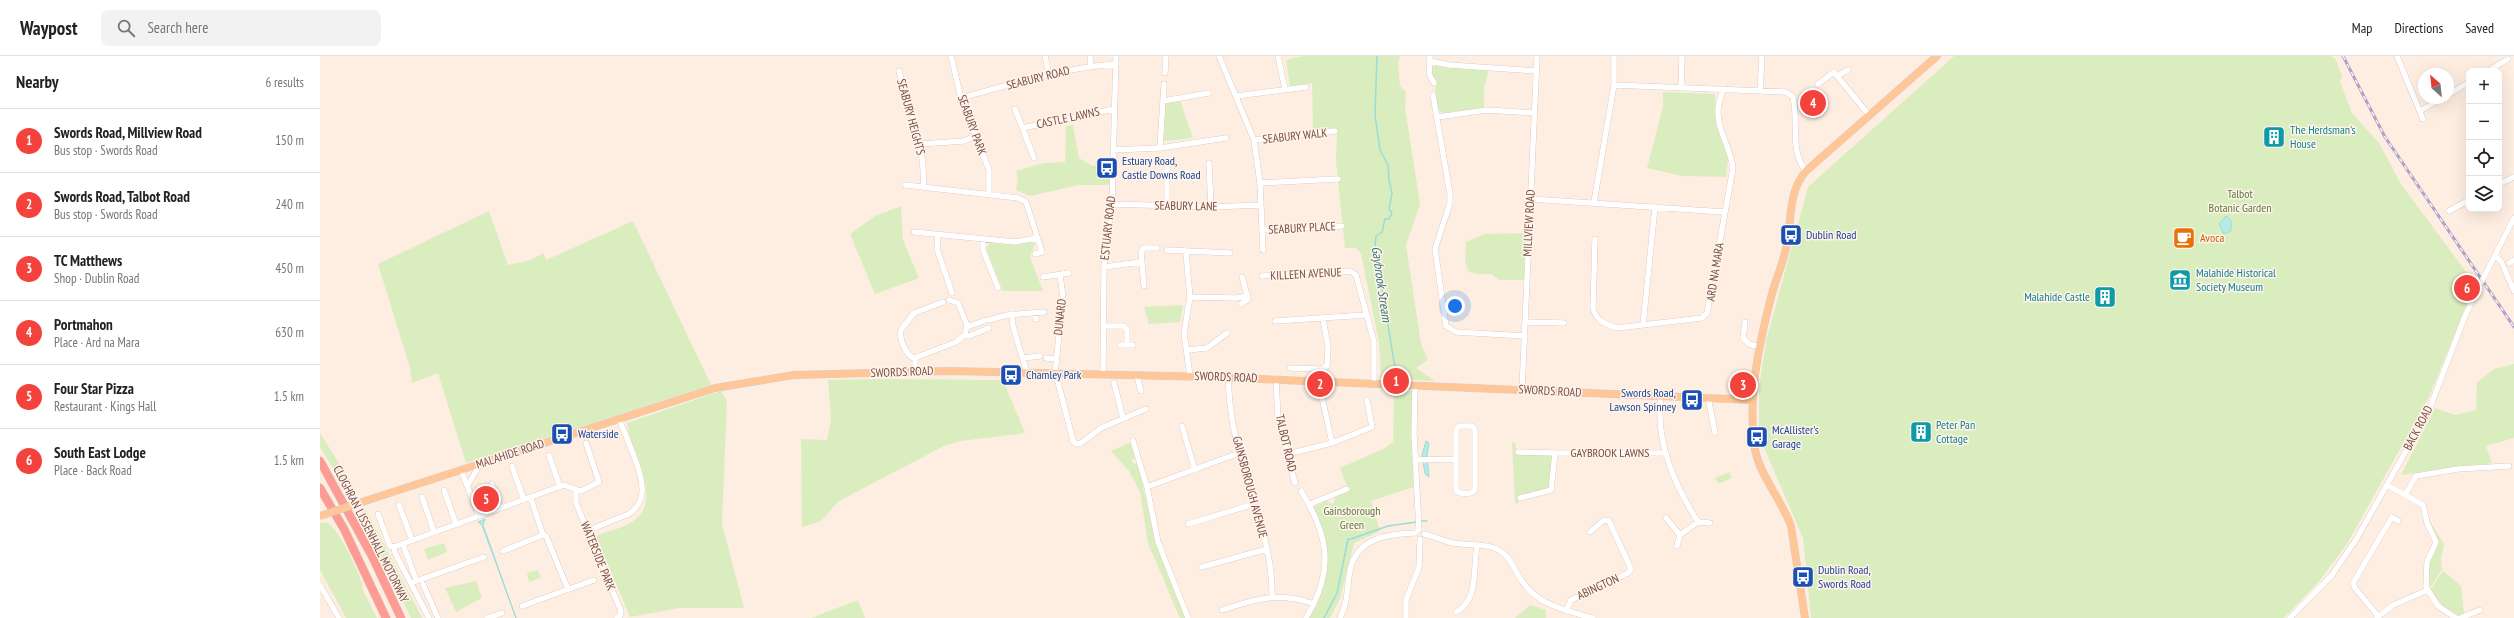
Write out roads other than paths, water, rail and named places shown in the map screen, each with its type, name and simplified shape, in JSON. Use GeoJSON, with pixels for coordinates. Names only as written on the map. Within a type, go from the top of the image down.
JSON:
{"type":"FeatureCollection","features":[{"type":"Feature","properties":{"kind":"highway","name":"CLOGHRAN LISSENHALL MOTORWAY"},"geometry":{"type":"LineString","coordinates":[[320,461],[372,556],[401,618]]}},
{"type":"Feature","properties":{"kind":"highway","name":"CLOGHRAN LISSENHALL MOTORWAY"},"geometry":{"type":"LineString","coordinates":[[320,488],[344,529],[386,618]]}},
{"type":"Feature","properties":{"kind":"main road"},"geometry":{"type":"LineString","coordinates":[[1805,618],[1791,526],[1786,513],[1757,458],[1754,444],[1753,400],[1760,347],[1773,290],[1786,251],[1795,186],[1806,171],[1937,56]]}},
{"type":"Feature","properties":{"kind":"main road","name":"SWORDS ROAD"},"geometry":{"type":"LineString","coordinates":[[701,392],[745,381],[794,375],[915,372],[1228,377],[1753,400]]}},
{"type":"Feature","properties":{"kind":"main road","name":"MALAHIDE ROAD"},"geometry":{"type":"LineString","coordinates":[[320,516],[701,392]]}},
{"type":"Feature","properties":{"kind":"street","name":"SEABURY PARK"},"geometry":{"type":"LineString","coordinates":[[951,56],[961,98],[989,170],[989,194]]}},
{"type":"Feature","properties":{"kind":"street"},"geometry":{"type":"LineString","coordinates":[[1045,56],[1049,75]]}},
{"type":"Feature","properties":{"kind":"street"},"geometry":{"type":"LineString","coordinates":[[1090,56],[1091,66]]}},
{"type":"Feature","properties":{"kind":"street","name":"ESTUARY ROAD"},"geometry":{"type":"LineString","coordinates":[[1103,375],[1104,267],[1112,204],[1116,56]]}},
{"type":"Feature","properties":{"kind":"street"},"geometry":{"type":"LineString","coordinates":[[1165,73],[1166,56]]}},
{"type":"Feature","properties":{"kind":"street"},"geometry":{"type":"LineString","coordinates":[[1219,56],[1254,140],[1260,183],[1263,250]]}},
{"type":"Feature","properties":{"kind":"street"},"geometry":{"type":"LineString","coordinates":[[1278,56],[1285,89]]}},
{"type":"Feature","properties":{"kind":"street","name":"MILLVIEW ROAD"},"geometry":{"type":"LineString","coordinates":[[1522,390],[1537,56]]}},
{"type":"Feature","properties":{"kind":"street"},"geometry":{"type":"LineString","coordinates":[[1594,202],[1614,85],[1614,56]]}},
{"type":"Feature","properties":{"kind":"street"},"geometry":{"type":"LineString","coordinates":[[1681,88],[1682,56]]}},
{"type":"Feature","properties":{"kind":"street"},"geometry":{"type":"LineString","coordinates":[[1760,90],[1762,56]]}},
{"type":"Feature","properties":{"kind":"street"},"geometry":{"type":"LineString","coordinates":[[2396,56],[2424,118]]}},
{"type":"Feature","properties":{"kind":"street"},"geometry":{"type":"LineString","coordinates":[[1434,83],[1429,74],[1430,59],[1448,65],[1536,70]]}},
{"type":"Feature","properties":{"kind":"street"},"geometry":{"type":"LineString","coordinates":[[2493,68],[2508,59]]}},
{"type":"Feature","properties":{"kind":"street","name":"SEABURY ROAD"},"geometry":{"type":"LineString","coordinates":[[961,98],[1049,75],[1091,66],[1116,64]]}},
{"type":"Feature","properties":{"kind":"street"},"geometry":{"type":"LineString","coordinates":[[1837,76],[1848,70]]}},
{"type":"Feature","properties":{"kind":"street","name":"SEABURY HEIGHTS"},"geometry":{"type":"LineString","coordinates":[[899,71],[920,144],[924,172],[923,187]]}},
{"type":"Feature","properties":{"kind":"street"},"geometry":{"type":"LineString","coordinates":[[1818,84],[1834,72],[1869,115]]}},
{"type":"Feature","properties":{"kind":"street"},"geometry":{"type":"LineString","coordinates":[[1160,148],[1164,84]]}},
{"type":"Feature","properties":{"kind":"street"},"geometry":{"type":"LineString","coordinates":[[2454,91],[2466,84]]}},
{"type":"Feature","properties":{"kind":"street"},"geometry":{"type":"LineString","coordinates":[[1614,85],[1786,92],[1793,97],[1796,153],[1800,164],[1806,171]]}},
{"type":"Feature","properties":{"kind":"street"},"geometry":{"type":"LineString","coordinates":[[1236,96],[1306,87]]}},
{"type":"Feature","properties":{"kind":"street","name":"ARD NA MARA"},"geometry":{"type":"LineString","coordinates":[[1595,239],[1594,314],[1606,325],[1617,328],[1702,318],[1707,313],[1733,168],[1732,157],[1719,121],[1718,110],[1723,90]]}},
{"type":"Feature","properties":{"kind":"street"},"geometry":{"type":"LineString","coordinates":[[1163,101],[1209,94]]}},
{"type":"Feature","properties":{"kind":"street"},"geometry":{"type":"LineString","coordinates":[[1433,95],[1438,117],[1450,194],[1450,203],[1435,249],[1446,326],[1456,332],[1524,336]]}},
{"type":"Feature","properties":{"kind":"street"},"geometry":{"type":"LineString","coordinates":[[2420,111],[2432,104]]}},
{"type":"Feature","properties":{"kind":"street","name":"CASTLE LAWNS"},"geometry":{"type":"LineString","coordinates":[[1015,109],[1034,158]]}},
{"type":"Feature","properties":{"kind":"street","name":"CASTLE LAWNS"},"geometry":{"type":"LineString","coordinates":[[1022,128],[1114,109]]}},
{"type":"Feature","properties":{"kind":"street"},"geometry":{"type":"LineString","coordinates":[[1438,117],[1487,110],[1534,113]]}},
{"type":"Feature","properties":{"kind":"street","name":"SEABURY WALK"},"geometry":{"type":"LineString","coordinates":[[1254,140],[1336,131]]}},
{"type":"Feature","properties":{"kind":"street"},"geometry":{"type":"LineString","coordinates":[[920,144],[964,141],[975,136]]}},
{"type":"Feature","properties":{"kind":"street"},"geometry":{"type":"LineString","coordinates":[[1113,150],[1160,148],[1226,138]]}},
{"type":"Feature","properties":{"kind":"street"},"geometry":{"type":"LineString","coordinates":[[1209,163],[1211,207]]}},
{"type":"Feature","properties":{"kind":"street"},"geometry":{"type":"LineString","coordinates":[[1167,168],[1167,206]]}},
{"type":"Feature","properties":{"kind":"street"},"geometry":{"type":"LineString","coordinates":[[2502,182],[2514,176]]}},
{"type":"Feature","properties":{"kind":"street"},"geometry":{"type":"LineString","coordinates":[[1260,183],[1338,178]]}},
{"type":"Feature","properties":{"kind":"street"},"geometry":{"type":"LineString","coordinates":[[904,185],[1018,198],[1026,202],[1042,252],[1035,254]]}},
{"type":"Feature","properties":{"kind":"street"},"geometry":{"type":"LineString","coordinates":[[1530,199],[1594,202],[1724,212]]}},
{"type":"Feature","properties":{"kind":"street"},"geometry":{"type":"LineString","coordinates":[[2449,211],[2466,202]]}},
{"type":"Feature","properties":{"kind":"street","name":"SEABURY LANE"},"geometry":{"type":"LineString","coordinates":[[1112,204],[1211,207],[1260,204]]}},
{"type":"Feature","properties":{"kind":"street"},"geometry":{"type":"LineString","coordinates":[[1643,325],[1655,207]]}},
{"type":"Feature","properties":{"kind":"street","name":"BACK ROAD"},"geometry":{"type":"LineString","coordinates":[[2290,618],[2339,565],[2430,410],[2465,316],[2514,218]]}},
{"type":"Feature","properties":{"kind":"street","name":"SEABURY PLACE"},"geometry":{"type":"LineString","coordinates":[[1262,230],[1342,226]]}},
{"type":"Feature","properties":{"kind":"street"},"geometry":{"type":"LineString","coordinates":[[914,232],[1015,242],[1037,238]]}},
{"type":"Feature","properties":{"kind":"street"},"geometry":{"type":"LineString","coordinates":[[938,235],[939,256],[952,292]]}},
{"type":"Feature","properties":{"kind":"street"},"geometry":{"type":"LineString","coordinates":[[983,240],[984,250],[998,288]]}},
{"type":"Feature","properties":{"kind":"street"},"geometry":{"type":"LineString","coordinates":[[1144,286],[1141,252],[1144,248],[1157,248]]}},
{"type":"Feature","properties":{"kind":"street"},"geometry":{"type":"LineString","coordinates":[[1167,250],[1186,253],[1230,254]]}},
{"type":"Feature","properties":{"kind":"street"},"geometry":{"type":"LineString","coordinates":[[1186,253],[1190,297],[1184,333],[1188,350],[1190,376]]}},
{"type":"Feature","properties":{"kind":"street"},"geometry":{"type":"LineString","coordinates":[[2495,256],[2501,261],[2514,291]]}},
{"type":"Feature","properties":{"kind":"street"},"geometry":{"type":"LineString","coordinates":[[1104,267],[1142,262]]}},
{"type":"Feature","properties":{"kind":"street","name":"KILLEEN AVENUE"},"geometry":{"type":"LineString","coordinates":[[1262,276],[1354,272],[1358,279],[1366,315]]}},
{"type":"Feature","properties":{"kind":"street"},"geometry":{"type":"LineString","coordinates":[[1043,277],[1069,273]]}},
{"type":"Feature","properties":{"kind":"street","name":"DUNARD"},"geometry":{"type":"LineString","coordinates":[[1056,374],[1056,359],[1063,297],[1060,275]]}},
{"type":"Feature","properties":{"kind":"street"},"geometry":{"type":"LineString","coordinates":[[1241,304],[1248,301],[1242,276]]}},
{"type":"Feature","properties":{"kind":"street"},"geometry":{"type":"LineString","coordinates":[[1190,297],[1235,298],[1248,296]]}},
{"type":"Feature","properties":{"kind":"street"},"geometry":{"type":"LineString","coordinates":[[942,302],[914,313],[901,330],[902,341],[909,356],[915,359],[956,342],[965,335],[967,327],[958,303],[949,300]]}},
{"type":"Feature","properties":{"kind":"street"},"geometry":{"type":"LineString","coordinates":[[967,327],[1012,314],[1036,316],[1044,312]]}},
{"type":"Feature","properties":{"kind":"street"},"geometry":{"type":"LineString","coordinates":[[1012,314],[1013,326],[1027,373]]}},
{"type":"Feature","properties":{"kind":"street"},"geometry":{"type":"LineString","coordinates":[[1275,321],[1366,315],[1375,351],[1374,384]]}},
{"type":"Feature","properties":{"kind":"street"},"geometry":{"type":"LineString","coordinates":[[1290,368],[1321,369],[1327,366],[1328,347],[1323,319]]}},
{"type":"Feature","properties":{"kind":"street"},"geometry":{"type":"LineString","coordinates":[[1525,322],[1564,323]]}},
{"type":"Feature","properties":{"kind":"street"},"geometry":{"type":"LineString","coordinates":[[1745,322],[1743,338],[1749,344],[1760,347]]}},
{"type":"Feature","properties":{"kind":"street"},"geometry":{"type":"LineString","coordinates":[[1103,326],[1124,326],[1127,330],[1130,345],[1120,345]]}},
{"type":"Feature","properties":{"kind":"street"},"geometry":{"type":"LineString","coordinates":[[965,335],[969,336],[989,328]]}},
{"type":"Feature","properties":{"kind":"street"},"geometry":{"type":"LineString","coordinates":[[1188,350],[1207,348],[1227,333]]}},
{"type":"Feature","properties":{"kind":"street"},"geometry":{"type":"LineString","coordinates":[[1023,358],[1043,357],[1056,359]]}},
{"type":"Feature","properties":{"kind":"street"},"geometry":{"type":"LineString","coordinates":[[915,359],[915,372]]}},
{"type":"Feature","properties":{"kind":"street"},"geometry":{"type":"LineString","coordinates":[[1056,374],[1073,441],[1076,444],[1081,443],[1101,428],[1146,409]]}},
{"type":"Feature","properties":{"kind":"street"},"geometry":{"type":"LineString","coordinates":[[1137,376],[1141,391]]}},
{"type":"Feature","properties":{"kind":"street","name":"GAINSBOROUGH AVENUE"},"geometry":{"type":"LineString","coordinates":[[1228,377],[1230,403],[1239,453],[1272,570],[1272,596]]}},
{"type":"Feature","properties":{"kind":"street","name":"TALBOT ROAD"},"geometry":{"type":"LineString","coordinates":[[1276,379],[1278,418],[1296,483]]}},
{"type":"Feature","properties":{"kind":"street"},"geometry":{"type":"LineString","coordinates":[[1114,383],[1123,418]]}},
{"type":"Feature","properties":{"kind":"street"},"geometry":{"type":"LineString","coordinates":[[1406,618],[1406,600],[1419,567],[1420,539],[1415,460],[1415,385]]}},
{"type":"Feature","properties":{"kind":"street","name":"GAYBROOK LAWNS"},"geometry":{"type":"LineString","coordinates":[[1661,396],[1659,422],[1665,452],[1680,487],[1698,522]]}},
{"type":"Feature","properties":{"kind":"street"},"geometry":{"type":"LineString","coordinates":[[1322,397],[1332,443]]}},
{"type":"Feature","properties":{"kind":"street"},"geometry":{"type":"LineString","coordinates":[[1708,397],[1715,434]]}},
{"type":"Feature","properties":{"kind":"street"},"geometry":{"type":"LineString","coordinates":[[1288,454],[1332,443],[1372,427],[1367,400]]}},
{"type":"Feature","properties":{"kind":"street"},"geometry":{"type":"LineString","coordinates":[[589,530],[630,514],[635,510],[642,495],[642,482],[619,419]]}},
{"type":"Feature","properties":{"kind":"street"},"geometry":{"type":"LineString","coordinates":[[1182,426],[1195,470]]}},
{"type":"Feature","properties":{"kind":"street"},"geometry":{"type":"LineString","coordinates":[[1472,426],[1475,430],[1475,490],[1473,492],[1460,493],[1456,490],[1456,459],[1457,427],[1472,426]]}},
{"type":"Feature","properties":{"kind":"street"},"geometry":{"type":"LineString","coordinates":[[1132,441],[1147,487],[1158,542],[1188,618]]}},
{"type":"Feature","properties":{"kind":"street"},"geometry":{"type":"LineString","coordinates":[[394,547],[500,508],[531,499],[560,487],[568,485],[576,491],[596,485],[599,482],[586,443]]}},
{"type":"Feature","properties":{"kind":"street","name":"GAYBROOK LAWNS"},"geometry":{"type":"LineString","coordinates":[[1518,452],[1665,452]]}},
{"type":"Feature","properties":{"kind":"street"},"geometry":{"type":"LineString","coordinates":[[1147,487],[1239,453]]}},
{"type":"Feature","properties":{"kind":"street","name":"GAYBROOK LAWNS"},"geometry":{"type":"LineString","coordinates":[[1520,498],[1551,490],[1555,453]]}},
{"type":"Feature","properties":{"kind":"street"},"geometry":{"type":"LineString","coordinates":[[549,455],[560,487]]}},
{"type":"Feature","properties":{"kind":"street"},"geometry":{"type":"LineString","coordinates":[[1415,460],[1456,459]]}},
{"type":"Feature","properties":{"kind":"street"},"geometry":{"type":"LineString","coordinates":[[468,485],[480,464]]}},
{"type":"Feature","properties":{"kind":"street"},"geometry":{"type":"LineString","coordinates":[[512,466],[524,500]]}},
{"type":"Feature","properties":{"kind":"street"},"geometry":{"type":"LineString","coordinates":[[2405,495],[2416,476],[2458,469],[2509,466]]}},
{"type":"Feature","properties":{"kind":"street"},"geometry":{"type":"LineString","coordinates":[[461,470],[479,516]]}},
{"type":"Feature","properties":{"kind":"street"},"geometry":{"type":"LineString","coordinates":[[492,484],[500,508]]}},
{"type":"Feature","properties":{"kind":"street"},"geometry":{"type":"LineString","coordinates":[[2387,485],[2423,505],[2427,523],[2435,540],[2425,569],[2428,590],[2438,606],[2456,618]]}},
{"type":"Feature","properties":{"kind":"street"},"geometry":{"type":"LineString","coordinates":[[1310,504],[1347,489]]}},
{"type":"Feature","properties":{"kind":"street"},"geometry":{"type":"LineString","coordinates":[[444,490],[456,524]]}},
{"type":"Feature","properties":{"kind":"street","name":"WATERSIDE PARK"},"geometry":{"type":"LineString","coordinates":[[576,491],[576,503],[589,530],[621,611],[620,616],[617,618]]}},
{"type":"Feature","properties":{"kind":"street"},"geometry":{"type":"LineString","coordinates":[[1302,491],[1310,504],[1323,538],[1326,555],[1323,582],[1314,604],[1306,618]]}},
{"type":"Feature","properties":{"kind":"street"},"geometry":{"type":"LineString","coordinates":[[422,497],[434,532]]}},
{"type":"Feature","properties":{"kind":"street"},"geometry":{"type":"LineString","coordinates":[[531,499],[543,535],[550,542],[568,589]]}},
{"type":"Feature","properties":{"kind":"street"},"geometry":{"type":"LineString","coordinates":[[1188,524],[1254,504]]}},
{"type":"Feature","properties":{"kind":"street"},"geometry":{"type":"LineString","coordinates":[[399,506],[412,540]]}},
{"type":"Feature","properties":{"kind":"street"},"geometry":{"type":"LineString","coordinates":[[378,514],[390,546],[394,547],[401,565],[414,580]]}},
{"type":"Feature","properties":{"kind":"street"},"geometry":{"type":"LineString","coordinates":[[1666,518],[1680,535]]}},
{"type":"Feature","properties":{"kind":"street"},"geometry":{"type":"LineString","coordinates":[[2398,521],[2392,518],[2353,583],[2354,588],[2377,617],[2393,605],[2428,590]]}},
{"type":"Feature","properties":{"kind":"street","name":"ABINGTON"},"geometry":{"type":"LineString","coordinates":[[1566,610],[1571,600],[1628,574],[1631,569],[1609,521],[1604,520],[1590,532]]}},
{"type":"Feature","properties":{"kind":"street"},"geometry":{"type":"LineString","coordinates":[[1677,546],[1680,535],[1698,522],[1710,523]]}},
{"type":"Feature","properties":{"kind":"street"},"geometry":{"type":"LineString","coordinates":[[1340,618],[1347,599],[1350,570],[1358,552],[1371,540],[1418,526]]}},
{"type":"Feature","properties":{"kind":"street","name":"ABINGTON"},"geometry":{"type":"LineString","coordinates":[[1418,526],[1424,534],[1453,543],[1494,548],[1504,553],[1534,596],[1547,604],[1593,618]]}},
{"type":"Feature","properties":{"kind":"street"},"geometry":{"type":"LineString","coordinates":[[1420,539],[1424,534]]}},
{"type":"Feature","properties":{"kind":"street"},"geometry":{"type":"LineString","coordinates":[[503,551],[543,535]]}},
{"type":"Feature","properties":{"kind":"street"},"geometry":{"type":"LineString","coordinates":[[1456,612],[1466,605],[1473,591],[1473,568],[1477,545]]}},
{"type":"Feature","properties":{"kind":"street"},"geometry":{"type":"LineString","coordinates":[[404,547],[414,580],[429,618]]}},
{"type":"Feature","properties":{"kind":"street"},"geometry":{"type":"LineString","coordinates":[[1202,567],[1267,548]]}},
{"type":"Feature","properties":{"kind":"street"},"geometry":{"type":"LineString","coordinates":[[414,580],[484,557]]}},
{"type":"Feature","properties":{"kind":"street"},"geometry":{"type":"LineString","coordinates":[[401,565],[409,561]]}},
{"type":"Feature","properties":{"kind":"street"},"geometry":{"type":"LineString","coordinates":[[522,606],[594,580]]}},
{"type":"Feature","properties":{"kind":"street"},"geometry":{"type":"LineString","coordinates":[[423,584],[438,618]]}},
{"type":"Feature","properties":{"kind":"street"},"geometry":{"type":"LineString","coordinates":[[320,585],[339,618]]}},
{"type":"Feature","properties":{"kind":"street"},"geometry":{"type":"LineString","coordinates":[[1222,610],[1272,596],[1294,598],[1314,604]]}},
{"type":"Feature","properties":{"kind":"street"},"geometry":{"type":"LineString","coordinates":[[425,610],[433,607]]}},
{"type":"Feature","properties":{"kind":"street"},"geometry":{"type":"LineString","coordinates":[[2460,618],[2480,610]]}},
{"type":"Feature","properties":{"kind":"street"},"geometry":{"type":"LineString","coordinates":[[487,618],[502,613]]}},
{"type":"Feature","properties":{"kind":"water"},"geometry":{"type":"Polygon","coordinates":[[[2226,216],[2231,220],[2231,231],[2224,234],[2219,224],[2226,216]]]}},
{"type":"Feature","properties":{"kind":"water"},"geometry":{"type":"Polygon","coordinates":[[[1426,441],[1429,443],[1427,455],[1429,477],[1425,474],[1422,455],[1426,441]]]}},
{"type":"Feature","properties":{"kind":"water"},"geometry":{"type":"Polygon","coordinates":[[[485,519],[483,525],[516,618],[482,525],[478,522],[485,519]]]}},
{"type":"Feature","properties":{"kind":"waterway","name":"Gaybrook Stream"},"geometry":{"type":"LineString","coordinates":[[1377,56],[1375,115],[1380,150],[1388,165],[1392,193],[1389,209],[1392,213],[1389,219],[1385,219],[1382,232],[1376,236],[1375,247],[1397,379]]}},
{"type":"Feature","properties":{"kind":"waterway","name":"Gaybrook Stream"},"geometry":{"type":"LineString","coordinates":[[1396,390],[1397,396]]}},
{"type":"Feature","properties":{"kind":"waterway"},"geometry":{"type":"LineString","coordinates":[[1421,521],[1427,521]]}},
{"type":"Feature","properties":{"kind":"waterway"},"geometry":{"type":"LineString","coordinates":[[1348,540],[1388,526],[1417,522]]}},
{"type":"Feature","properties":{"kind":"waterway","name":"Gaybrook Stream"},"geometry":{"type":"LineString","coordinates":[[1324,618],[1337,593],[1348,539]]}},
{"type":"Feature","properties":{"kind":"railway"},"geometry":{"type":"LineString","coordinates":[[2343,56],[2385,137],[2514,327]]}},
{"type":"Feature","properties":{"kind":"place","name":"Portmahon"},"geometry":{"type":"Point","coordinates":[1813,103]}},
{"type":"Feature","properties":{"kind":"place","name":"The Herdsman's House"},"geometry":{"type":"Point","coordinates":[2274,137]}},
{"type":"Feature","properties":{"kind":"place","name":"Estuary Road, Castle Downs Road"},"geometry":{"type":"Point","coordinates":[1107,168]}},
{"type":"Feature","properties":{"kind":"place","name":"Dublin Road"},"geometry":{"type":"Point","coordinates":[1791,235]}},
{"type":"Feature","properties":{"kind":"place","name":"Avoca"},"geometry":{"type":"Point","coordinates":[2184,238]}},
{"type":"Feature","properties":{"kind":"place","name":"Malahide Historical Society Museum"},"geometry":{"type":"Point","coordinates":[2180,280]}},
{"type":"Feature","properties":{"kind":"place","name":"South East Lodge"},"geometry":{"type":"Point","coordinates":[2467,288]}},
{"type":"Feature","properties":{"kind":"place","name":"Malahide Castle"},"geometry":{"type":"Point","coordinates":[2105,297]}},
{"type":"Feature","properties":{"kind":"place","name":"Chamley Park"},"geometry":{"type":"Point","coordinates":[1011,375]}},
{"type":"Feature","properties":{"kind":"place","name":"Swords Road, Millview Road"},"geometry":{"type":"Point","coordinates":[1396,381]}},
{"type":"Feature","properties":{"kind":"place","name":"Swords Road, Talbot Road"},"geometry":{"type":"Point","coordinates":[1320,384]}},
{"type":"Feature","properties":{"kind":"place","name":"TC Matthews"},"geometry":{"type":"Point","coordinates":[1743,385]}},
{"type":"Feature","properties":{"kind":"place","name":"Swords Road, Lawson Spinney"},"geometry":{"type":"Point","coordinates":[1692,400]}},
{"type":"Feature","properties":{"kind":"place","name":"Peter Pan Cottage"},"geometry":{"type":"Point","coordinates":[1921,432]}},
{"type":"Feature","properties":{"kind":"place","name":"Waterside"},"geometry":{"type":"Point","coordinates":[562,434]}},
{"type":"Feature","properties":{"kind":"place","name":"McAllister's Garage"},"geometry":{"type":"Point","coordinates":[1757,437]}},
{"type":"Feature","properties":{"kind":"place","name":"Four Star Pizza"},"geometry":{"type":"Point","coordinates":[486,499]}},
{"type":"Feature","properties":{"kind":"place","name":"Dublin Road, Swords Road"},"geometry":{"type":"Point","coordinates":[1803,577]}},
{"type":"Feature","properties":{"kind":"park label","name":"Talbot Botanic Garden"},"geometry":{"type":"Point","coordinates":[2240,201]}},
{"type":"Feature","properties":{"kind":"park label","name":"Gainsborough Green"},"geometry":{"type":"Point","coordinates":[1352,518]}}]}
